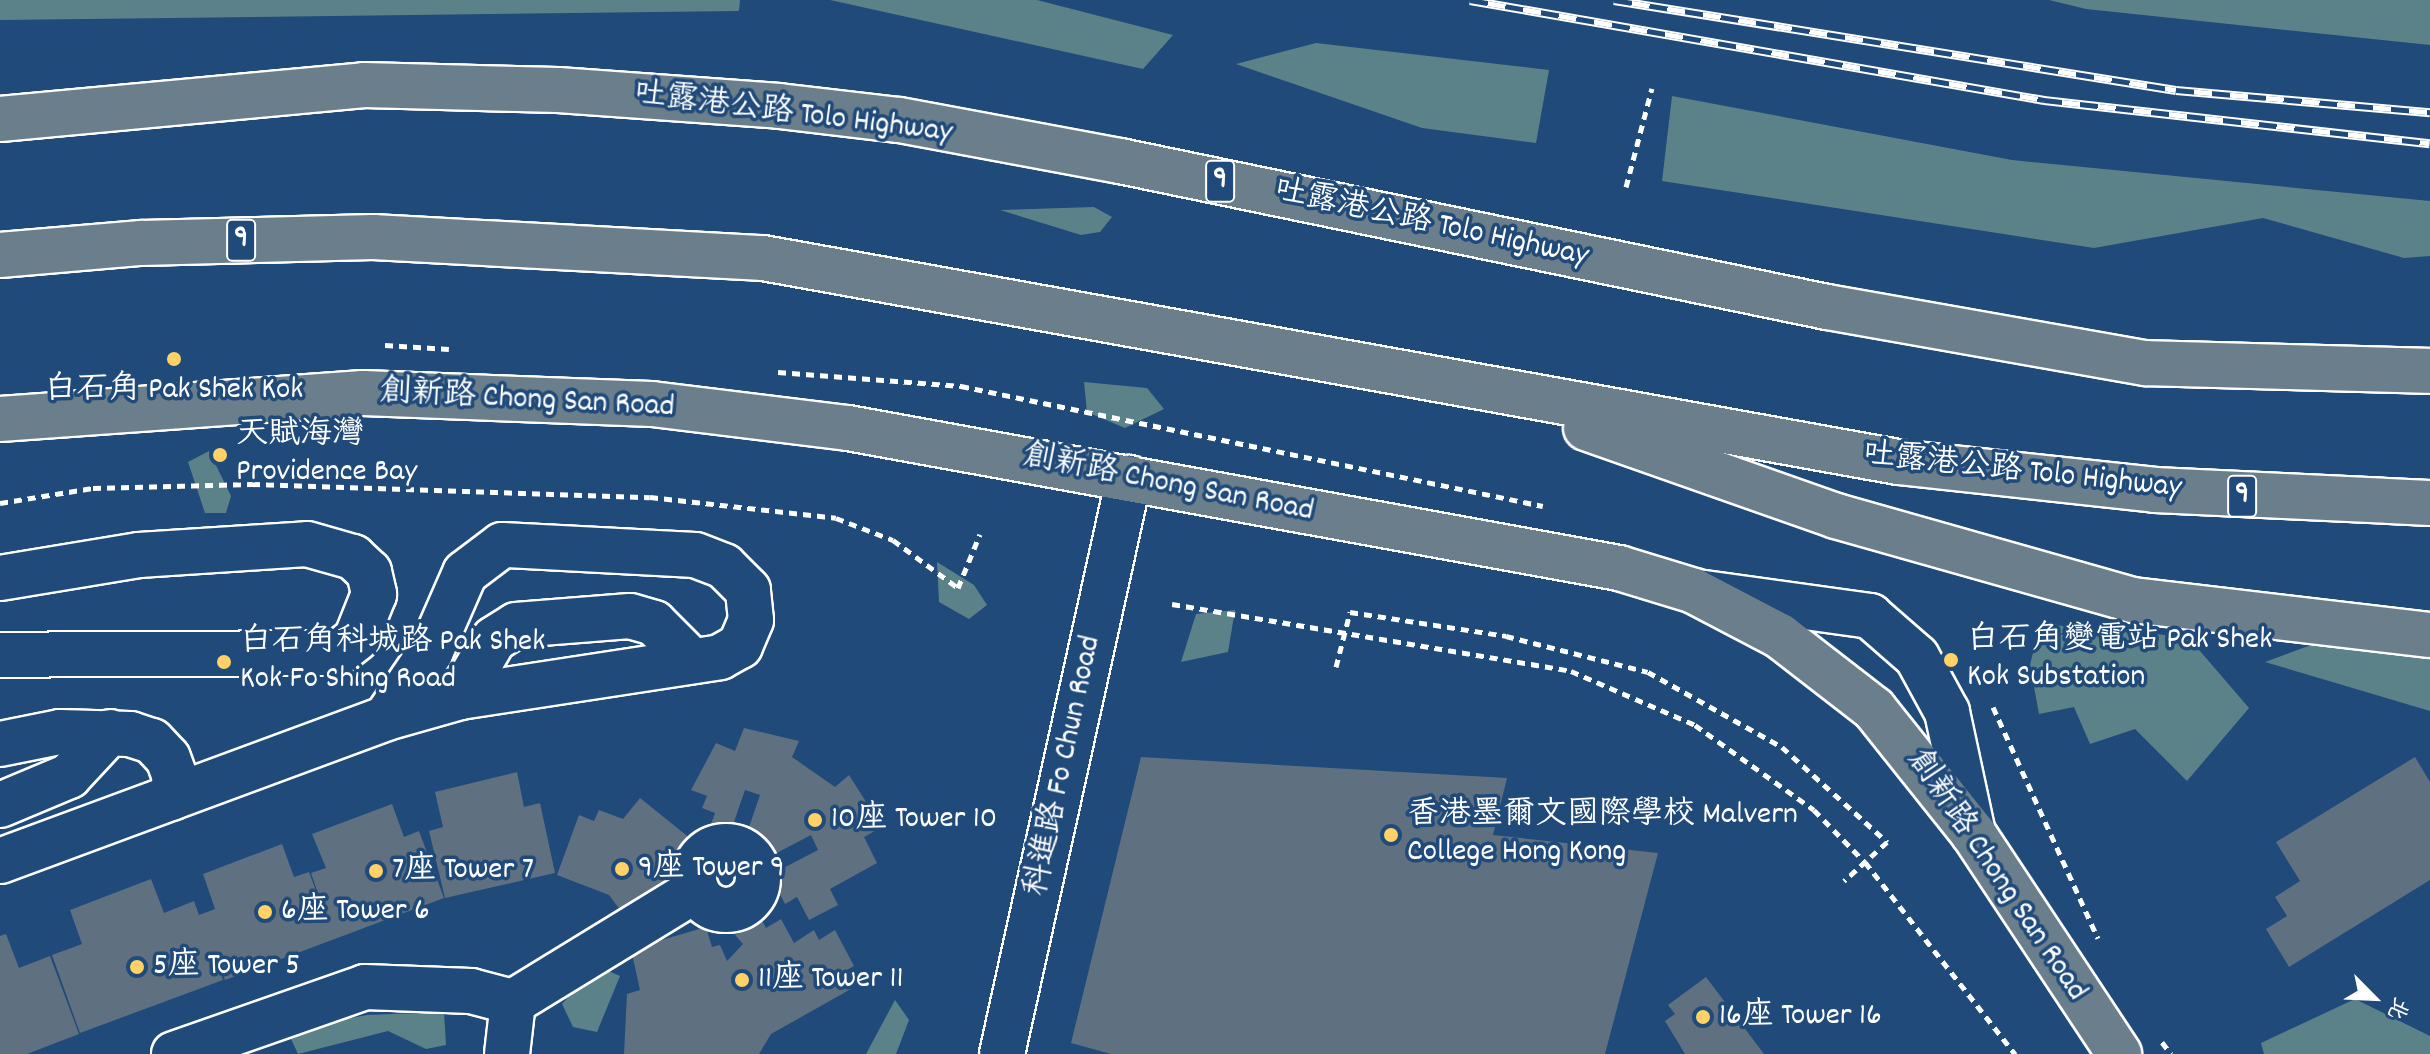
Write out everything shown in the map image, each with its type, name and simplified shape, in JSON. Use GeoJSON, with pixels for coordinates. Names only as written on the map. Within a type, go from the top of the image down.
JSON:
{"type":"FeatureCollection","features":[{"type":"Feature","properties":{"kind":"main road","name":"吐露港公路 Tolo Highway"},"geometry":{"type":"LineString","coordinates":[[0,119],[364,85],[558,90],[779,106],[899,120],[1135,164],[1827,307],[2146,363],[2430,371]]}},
{"type":"Feature","properties":{"kind":"main road","name":"吐露港公路 Tolo Highway"},"geometry":{"type":"LineString","coordinates":[[0,255],[141,243],[373,237],[763,258],[1898,462],[2155,490],[2430,503]]}},
{"type":"Feature","properties":{"kind":"main road"},"geometry":{"type":"LineString","coordinates":[[1479,387],[1807,507],[2132,600],[2430,635]]}},
{"type":"Feature","properties":{"kind":"main road","name":"創新路 Chong San Road"},"geometry":{"type":"LineString","coordinates":[[0,419],[363,393],[520,396],[848,428],[1559,554],[1694,591],[1780,636],[1874,709],[1973,833],[2119,1054]]}},
{"type":"Feature","properties":{"kind":"street","name":"科進路 Fo Chun Road"},"geometry":{"type":"LineString","coordinates":[[1002,1054],[1129,478]]}},
{"type":"Feature","properties":{"kind":"street"},"geometry":{"type":"LineString","coordinates":[[0,578],[139,555],[307,544],[353,557],[369,572],[374,594],[356,639],[338,653],[0,655]]}},
{"type":"Feature","properties":{"kind":"street"},"geometry":{"type":"LineString","coordinates":[[0,861],[386,718],[460,697],[692,661],[740,646],[751,620],[748,590],[724,566],[695,555],[502,545],[465,573],[430,653],[386,718]]}},
{"type":"Feature","properties":{"kind":"street"},"geometry":{"type":"LineString","coordinates":[[1694,591],[1870,616],[1917,657],[1947,712],[1973,833]]}},
{"type":"Feature","properties":{"kind":"street"},"geometry":{"type":"LineString","coordinates":[[460,697],[494,639],[516,625],[630,616],[654,623],[692,661]]}},
{"type":"Feature","properties":{"kind":"street"},"geometry":{"type":"LineString","coordinates":[[0,744],[60,732],[110,732],[152,741],[175,777],[172,798]]}},
{"type":"Feature","properties":{"kind":"street"},"geometry":{"type":"LineString","coordinates":[[0,805],[69,776],[110,732]]}},
{"type":"Feature","properties":{"kind":"street"},"geometry":{"type":"LineString","coordinates":[[174,1054],[365,987],[471,991],[513,1002],[696,890]]}},
{"type":"Feature","properties":{"kind":"street"},"geometry":{"type":"LineString","coordinates":[[507,1054],[513,1002]]}},
{"type":"Feature","properties":{"kind":"path"},"geometry":{"type":"LineString","coordinates":[[1626,187],[1652,88]]}},
{"type":"Feature","properties":{"kind":"path"},"geometry":{"type":"LineString","coordinates":[[958,588],[980,534]]}},
{"type":"Feature","properties":{"kind":"path"},"geometry":{"type":"LineString","coordinates":[[1172,604],[1571,671],[1632,692],[1755,765],[1814,810],[1865,862],[2015,1054]]}},
{"type":"Feature","properties":{"kind":"path"},"geometry":{"type":"LineString","coordinates":[[1336,667],[1350,612],[1506,636],[1648,672],[1782,747],[1887,842],[1844,881]]}},
{"type":"Feature","properties":{"kind":"green space"},"geometry":{"type":"Polygon","coordinates":[[[0,0],[740,0],[739,11],[0,20],[0,0]]]}},
{"type":"Feature","properties":{"kind":"green space"},"geometry":{"type":"Polygon","coordinates":[[[830,0],[1037,0],[1173,35],[1143,69],[830,0]]]}},
{"type":"Feature","properties":{"kind":"green space"},"geometry":{"type":"Polygon","coordinates":[[[2049,0],[2430,0],[2430,45],[2086,9],[2049,0]]]}},
{"type":"Feature","properties":{"kind":"green space"},"geometry":{"type":"Polygon","coordinates":[[[1316,43],[1549,70],[1536,143],[1422,128],[1236,64],[1316,43]]]}},
{"type":"Feature","properties":{"kind":"green space"},"geometry":{"type":"Polygon","coordinates":[[[1672,96],[2012,160],[2430,201],[2430,256],[2404,258],[2263,218],[2094,248],[1662,181],[1672,96]]]}},
{"type":"Feature","properties":{"kind":"green space"},"geometry":{"type":"Polygon","coordinates":[[[1094,207],[1112,217],[1100,232],[1081,235],[1000,210],[1094,207]]]}},
{"type":"Feature","properties":{"kind":"green space"},"geometry":{"type":"Polygon","coordinates":[[[1084,382],[1147,388],[1164,409],[1125,428],[1087,412],[1084,382]]]}},
{"type":"Feature","properties":{"kind":"green space"},"geometry":{"type":"Polygon","coordinates":[[[209,451],[231,496],[226,513],[205,513],[188,462],[209,451]]]}},
{"type":"Feature","properties":{"kind":"green space"},"geometry":{"type":"Polygon","coordinates":[[[937,562],[974,585],[987,605],[969,619],[939,602],[937,562]]]}},
{"type":"Feature","properties":{"kind":"green space"},"geometry":{"type":"Polygon","coordinates":[[[1235,610],[1228,652],[1181,662],[1196,614],[1235,610]]]}},
{"type":"Feature","properties":{"kind":"green space"},"geometry":{"type":"Polygon","coordinates":[[[2040,624],[2188,637],[2249,708],[2187,781],[2135,729],[2090,744],[2074,707],[2039,714],[2030,665],[2040,624]]]}},
{"type":"Feature","properties":{"kind":"green space"},"geometry":{"type":"Polygon","coordinates":[[[2319,642],[2430,654],[2430,711],[2265,662],[2319,642]]]}},
{"type":"Feature","properties":{"kind":"green space"},"geometry":{"type":"Polygon","coordinates":[[[597,966],[620,976],[597,1032],[573,1027],[562,1004],[597,966]]]}},
{"type":"Feature","properties":{"kind":"green space"},"geometry":{"type":"Polygon","coordinates":[[[2355,999],[2430,1036],[2430,1054],[2264,1054],[2261,1043],[2355,999]]]}},
{"type":"Feature","properties":{"kind":"green space"},"geometry":{"type":"Polygon","coordinates":[[[895,1000],[909,1020],[896,1054],[866,1054],[895,1000]]]}},
{"type":"Feature","properties":{"kind":"green space"},"geometry":{"type":"Polygon","coordinates":[[[444,1012],[446,1045],[426,1049],[388,1031],[298,1054],[287,1030],[367,1015],[444,1012]]]}},
{"type":"Feature","properties":{"kind":"building","name":"10座 Tower 10"},"geometry":{"type":"Polygon","coordinates":[[[744,728],[799,741],[792,757],[835,787],[849,775],[882,827],[864,837],[877,863],[830,889],[838,905],[809,920],[797,897],[785,904],[770,875],[818,850],[811,835],[771,856],[747,833],[760,795],[745,790],[727,842],[707,835],[715,813],[702,808],[707,796],[691,790],[716,743],[735,751],[744,728]]]}},
{"type":"Feature","properties":{"kind":"building","name":"香港墨爾文國際學校 Malvern College Hong Kong"},"geometry":{"type":"Polygon","coordinates":[[[1141,757],[1507,778],[1493,835],[1658,853],[1605,1054],[1111,1054],[1071,1043],[1141,757]]]}},
{"type":"Feature","properties":{"kind":"building"},"geometry":{"type":"Polygon","coordinates":[[[2415,757],[2430,782],[2430,880],[2289,967],[2266,929],[2287,916],[2275,897],[2300,881],[2276,842],[2415,757]]]}},
{"type":"Feature","properties":{"kind":"building"},"geometry":{"type":"Polygon","coordinates":[[[517,772],[524,807],[540,803],[555,873],[445,898],[429,831],[443,827],[435,792],[517,772]]]}},
{"type":"Feature","properties":{"kind":"building","name":"9座 Tower 9"},"geometry":{"type":"Polygon","coordinates":[[[640,798],[696,843],[681,863],[696,884],[645,943],[609,895],[557,875],[579,815],[594,821],[599,810],[623,819],[640,798]]]}},
{"type":"Feature","properties":{"kind":"building"},"geometry":{"type":"Polygon","coordinates":[[[392,804],[404,837],[419,831],[444,898],[225,980],[213,948],[223,980],[80,1033],[52,955],[82,944],[70,910],[151,879],[164,913],[194,901],[199,915],[215,909],[203,874],[282,844],[294,877],[309,872],[328,923],[311,873],[326,868],[312,834],[392,804]]]}},
{"type":"Feature","properties":{"kind":"building","name":"11座 Tower 11"},"geometry":{"type":"Polygon","coordinates":[[[761,919],[766,928],[781,919],[794,943],[814,930],[819,940],[835,930],[854,966],[843,972],[851,989],[771,1034],[759,1054],[624,1054],[627,994],[640,990],[631,949],[706,927],[712,947],[720,945],[727,961],[743,944],[735,935],[761,919]]]}},
{"type":"Feature","properties":{"kind":"building"},"geometry":{"type":"Polygon","coordinates":[[[6,934],[19,968],[50,956],[79,1034],[27,1054],[0,1054],[0,936],[6,934]]]}},
{"type":"Feature","properties":{"kind":"building","name":"16座 Tower 16"},"geometry":{"type":"Polygon","coordinates":[[[1706,977],[1764,1054],[1685,1054],[1665,1021],[1675,1014],[1668,1005],[1706,977]]]}},
{"type":"Feature","properties":{"kind":"railway"},"geometry":{"type":"LineString","coordinates":[[1470,0],[2044,100],[2430,143]]}},
{"type":"Feature","properties":{"kind":"railway"},"geometry":{"type":"LineString","coordinates":[[1614,0],[2176,90],[2430,112]]}},
{"type":"Feature","properties":{"kind":"place","name":"白石角 Pak Shek Kok"},"geometry":{"type":"Point","coordinates":[174,359]}},
{"type":"Feature","properties":{"kind":"place","name":"天賦海灣 Providence Bay"},"geometry":{"type":"Point","coordinates":[220,455]}},
{"type":"Feature","properties":{"kind":"place","name":"白石角變電站 Pak Shek Kok Substation"},"geometry":{"type":"Point","coordinates":[1951,660]}},
{"type":"Feature","properties":{"kind":"place","name":"白石角科城路 Pak Shek Kok Fo Shing Road"},"geometry":{"type":"Point","coordinates":[224,662]}},
{"type":"Feature","properties":{"kind":"place","name":"10座 Tower 10"},"geometry":{"type":"Point","coordinates":[815,820]}},
{"type":"Feature","properties":{"kind":"place","name":"香港墨爾文國際學校 Malvern College Hong Kong"},"geometry":{"type":"Point","coordinates":[1391,835]}},
{"type":"Feature","properties":{"kind":"place","name":"9座 Tower 9"},"geometry":{"type":"Point","coordinates":[622,869]}},
{"type":"Feature","properties":{"kind":"place","name":"7座 Tower 7"},"geometry":{"type":"Point","coordinates":[376,871]}},
{"type":"Feature","properties":{"kind":"place","name":"6座 Tower 6"},"geometry":{"type":"Point","coordinates":[265,912]}},
{"type":"Feature","properties":{"kind":"place","name":"5座 Tower 5"},"geometry":{"type":"Point","coordinates":[137,967]}},
{"type":"Feature","properties":{"kind":"place","name":"11座 Tower 11"},"geometry":{"type":"Point","coordinates":[742,980]}},
{"type":"Feature","properties":{"kind":"place","name":"16座 Tower 16"},"geometry":{"type":"Point","coordinates":[1703,1017]}}]}
